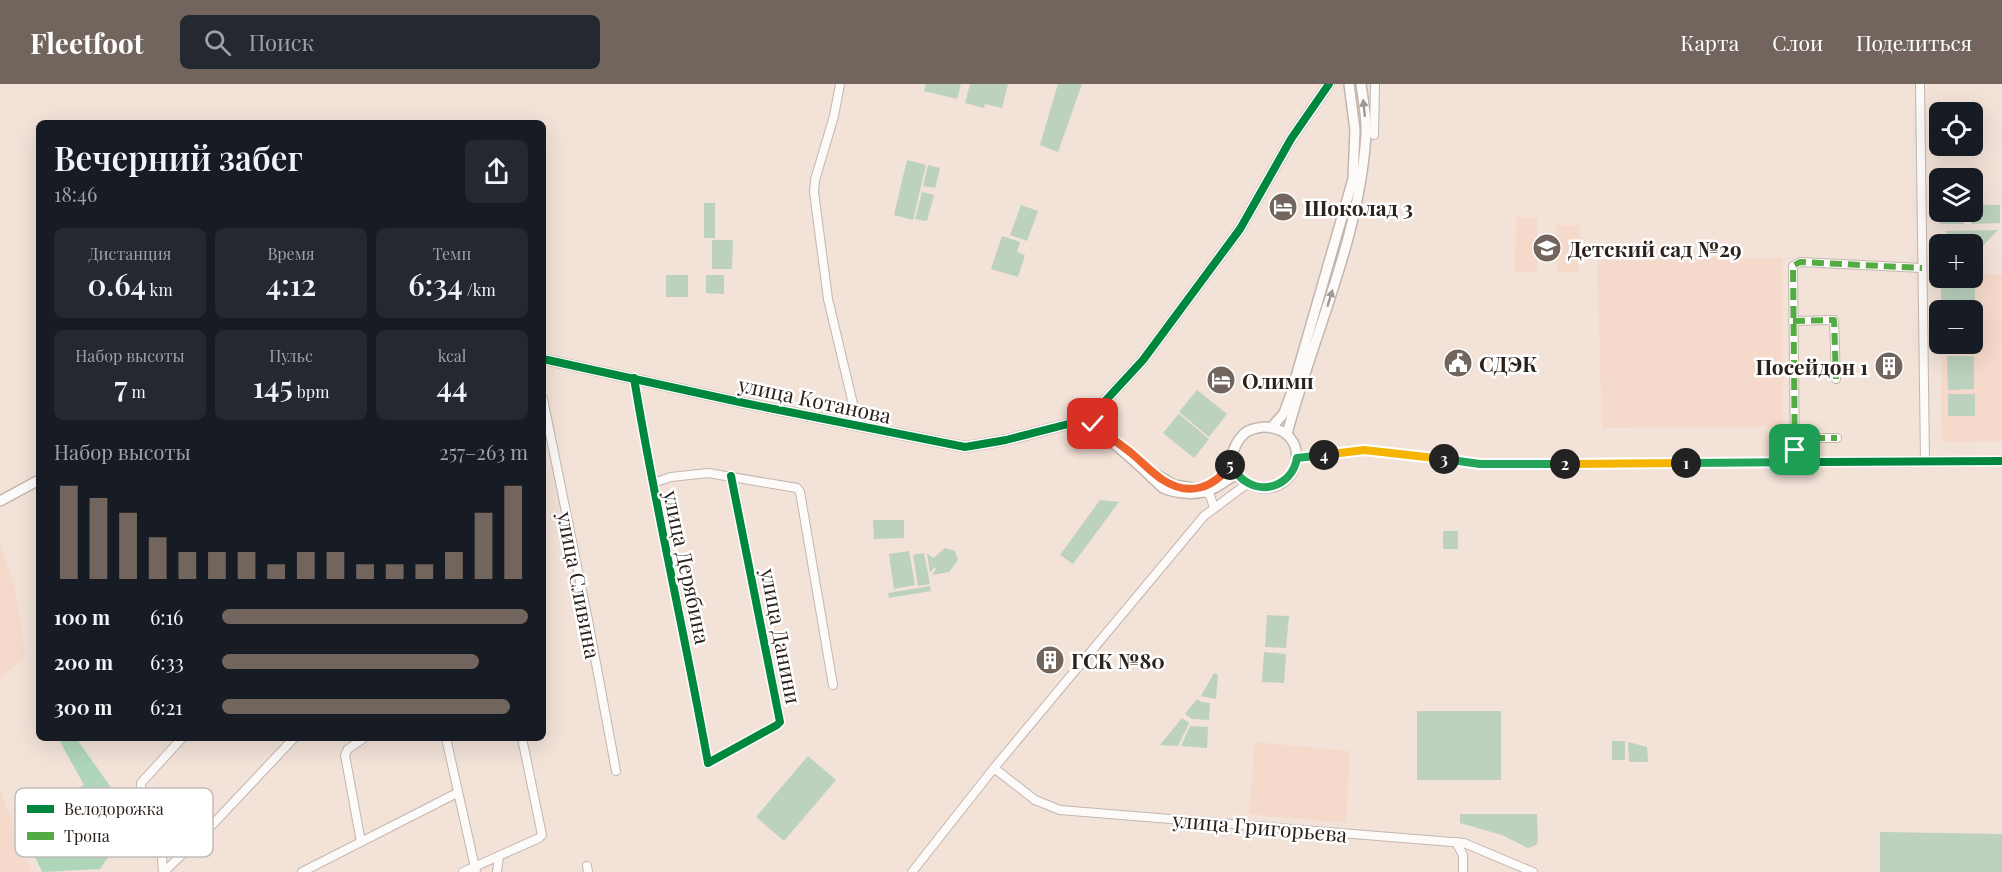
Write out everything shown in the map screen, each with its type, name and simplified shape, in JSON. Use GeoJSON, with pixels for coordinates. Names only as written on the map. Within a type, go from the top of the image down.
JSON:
{"type":"FeatureCollection","features":[{"type":"Feature","properties":{"kind":"street"},"geometry":{"type":"LineString","coordinates":[[840,84],[834,116],[815,180],[814,192],[828,299],[858,425]]}},
{"type":"Feature","properties":{"kind":"street"},"geometry":{"type":"LineString","coordinates":[[1080,421],[1095,411],[1143,360],[1240,229],[1291,139],[1329,84]]}},
{"type":"Feature","properties":{"kind":"street"},"geometry":{"type":"LineString","coordinates":[[1272,427],[1284,413],[1291,394],[1353,179],[1355,130],[1349,84]]}},
{"type":"Feature","properties":{"kind":"street"},"geometry":{"type":"LineString","coordinates":[[1287,434],[1341,262],[1362,177],[1366,132],[1361,84]]}},
{"type":"Feature","properties":{"kind":"street"},"geometry":{"type":"LineString","coordinates":[[1374,135],[1375,84]]}},
{"type":"Feature","properties":{"kind":"street"},"geometry":{"type":"LineString","coordinates":[[1920,84],[1925,461]]}},
{"type":"Feature","properties":{"kind":"street"},"geometry":{"type":"LineString","coordinates":[[1795,462],[1792,270],[1796,263],[1922,268]]}},
{"type":"Feature","properties":{"kind":"street"},"geometry":{"type":"LineString","coordinates":[[1793,321],[1834,320],[1836,379]]}},
{"type":"Feature","properties":{"kind":"street","name":"улица Котанова"},"geometry":{"type":"LineString","coordinates":[[546,360],[744,403],[965,447],[1006,440],[1080,421]]}},
{"type":"Feature","properties":{"kind":"street","name":"улица Дерябина"},"geometry":{"type":"LineString","coordinates":[[634,378],[708,763]]}},
{"type":"Feature","properties":{"kind":"street"},"geometry":{"type":"LineString","coordinates":[[1093,424],[1095,411]]}},
{"type":"Feature","properties":{"kind":"street","name":"улица Сливина"},"geometry":{"type":"LineString","coordinates":[[546,414],[616,771]]}},
{"type":"Feature","properties":{"kind":"street"},"geometry":{"type":"LineString","coordinates":[[1080,421],[1093,424],[1162,480],[1189,488],[1205,487],[1214,483],[1231,464],[1243,434],[1250,430],[1272,427],[1287,434],[1292,441],[1297,458],[1293,472],[1282,482],[1261,488],[1248,483],[1238,475],[1231,464]]}},
{"type":"Feature","properties":{"kind":"street"},"geometry":{"type":"LineString","coordinates":[[1006,440],[1020,440],[1081,426],[1110,442],[1163,488],[1181,494],[1205,492],[1238,475]]}},
{"type":"Feature","properties":{"kind":"street"},"geometry":{"type":"LineString","coordinates":[[1795,438],[1837,438]]}},
{"type":"Feature","properties":{"kind":"street"},"geometry":{"type":"LineString","coordinates":[[1297,458],[1364,450],[1480,464],[2002,461]]}},
{"type":"Feature","properties":{"kind":"street"},"geometry":{"type":"LineString","coordinates":[[653,483],[671,477],[708,473],[797,488],[800,492],[832,685]]}},
{"type":"Feature","properties":{"kind":"street","name":"улица Данини"},"geometry":{"type":"LineString","coordinates":[[708,763],[780,722],[731,476]]}},
{"type":"Feature","properties":{"kind":"street"},"geometry":{"type":"LineString","coordinates":[[0,501],[36,482]]}},
{"type":"Feature","properties":{"kind":"street"},"geometry":{"type":"LineString","coordinates":[[912,872],[1125,608],[1204,516],[1248,483]]}},
{"type":"Feature","properties":{"kind":"street"},"geometry":{"type":"LineString","coordinates":[[1205,492],[1210,495],[1214,508]]}},
{"type":"Feature","properties":{"kind":"street"},"geometry":{"type":"LineString","coordinates":[[142,788],[141,783],[179,741]]}},
{"type":"Feature","properties":{"kind":"street"},"geometry":{"type":"LineString","coordinates":[[213,824],[291,741]]}},
{"type":"Feature","properties":{"kind":"street"},"geometry":{"type":"LineString","coordinates":[[360,741],[348,749],[345,755],[361,842]]}},
{"type":"Feature","properties":{"kind":"street"},"geometry":{"type":"LineString","coordinates":[[447,741],[475,869]]}},
{"type":"Feature","properties":{"kind":"street"},"geometry":{"type":"LineString","coordinates":[[463,872],[475,869],[542,835],[523,741]]}},
{"type":"Feature","properties":{"kind":"street","name":"улица Григорьева"},"geometry":{"type":"LineString","coordinates":[[994,768],[1035,800],[1060,810],[1464,843],[1533,872]]}},
{"type":"Feature","properties":{"kind":"street"},"geometry":{"type":"LineString","coordinates":[[302,872],[457,793]]}},
{"type":"Feature","properties":{"kind":"street"},"geometry":{"type":"LineString","coordinates":[[1456,842],[1463,855],[1463,872]]}},
{"type":"Feature","properties":{"kind":"street"},"geometry":{"type":"LineString","coordinates":[[497,872],[499,856]]}},
{"type":"Feature","properties":{"kind":"street"},"geometry":{"type":"LineString","coordinates":[[161,857],[163,872]]}},
{"type":"Feature","properties":{"kind":"street"},"geometry":{"type":"LineString","coordinates":[[163,872],[179,857]]}},
{"type":"Feature","properties":{"kind":"shaded area","name":"Детский сад №29"},"geometry":{"type":"Polygon","coordinates":[[[1516,217],[1537,217],[1537,240],[1556,240],[1556,225],[1580,225],[1579,272],[1557,272],[1557,257],[1538,256],[1537,272],[1515,272],[1516,217]]]}},
{"type":"Feature","properties":{"kind":"shaded area"},"geometry":{"type":"Polygon","coordinates":[[[1597,257],[1783,258],[1783,427],[1602,428],[1597,257]]]}},
{"type":"Feature","properties":{"kind":"shaded area"},"geometry":{"type":"Polygon","coordinates":[[[1983,275],[2002,275],[2002,441],[1942,442],[1941,354],[1983,354],[1983,300],[1975,300],[1975,288],[1983,288],[1983,275]]]}},
{"type":"Feature","properties":{"kind":"shaded area"},"geometry":{"type":"Polygon","coordinates":[[[0,544],[14,583],[25,656],[0,679],[0,544]]]}},
{"type":"Feature","properties":{"kind":"shaded area"},"geometry":{"type":"Polygon","coordinates":[[[1255,742],[1350,751],[1346,823],[1249,814],[1255,742]]]}},
{"type":"Feature","properties":{"kind":"shaded area"},"geometry":{"type":"Polygon","coordinates":[[[0,790],[15,828],[15,857],[26,857],[32,872],[0,872],[0,790]]]}},
{"type":"Feature","properties":{"kind":"green space"},"geometry":{"type":"Polygon","coordinates":[[[926,84],[961,84],[957,99],[924,91],[926,84]]]}},
{"type":"Feature","properties":{"kind":"green space"},"geometry":{"type":"Polygon","coordinates":[[[970,84],[1008,84],[1002,108],[985,104],[984,108],[965,103],[970,84]]]}},
{"type":"Feature","properties":{"kind":"green space"},"geometry":{"type":"Polygon","coordinates":[[[1058,84],[1082,84],[1058,152],[1040,145],[1058,84]]]}},
{"type":"Feature","properties":{"kind":"green space"},"geometry":{"type":"Polygon","coordinates":[[[907,160],[926,165],[913,220],[894,215],[907,160]]]}},
{"type":"Feature","properties":{"kind":"green space"},"geometry":{"type":"Polygon","coordinates":[[[928,165],[940,168],[935,188],[923,186],[928,165]]]}},
{"type":"Feature","properties":{"kind":"green space"},"geometry":{"type":"Polygon","coordinates":[[[922,192],[934,195],[927,221],[915,219],[922,192]]]}},
{"type":"Feature","properties":{"kind":"green space"},"geometry":{"type":"Polygon","coordinates":[[[704,203],[715,203],[715,238],[704,238],[704,203]]]}},
{"type":"Feature","properties":{"kind":"green space"},"geometry":{"type":"Polygon","coordinates":[[[1021,205],[1038,211],[1027,241],[1010,235],[1021,205]]]}},
{"type":"Feature","properties":{"kind":"green space"},"geometry":{"type":"Polygon","coordinates":[[[1983,205],[2000,205],[2000,223],[1971,224],[1971,222],[1983,222],[1983,205]]]}},
{"type":"Feature","properties":{"kind":"green space"},"geometry":{"type":"Polygon","coordinates":[[[1940,222],[1964,222],[1964,224],[1940,224],[1940,222]]]}},
{"type":"Feature","properties":{"kind":"green space"},"geometry":{"type":"Polygon","coordinates":[[[1998,230],[1983,246],[1983,234],[1948,234],[1945,231],[1998,230]]]}},
{"type":"Feature","properties":{"kind":"green space"},"geometry":{"type":"Polygon","coordinates":[[[1002,236],[1020,242],[1017,252],[1025,255],[1018,277],[991,269],[1002,236]]]}},
{"type":"Feature","properties":{"kind":"green space"},"geometry":{"type":"Polygon","coordinates":[[[712,240],[733,240],[732,269],[712,269],[712,240]]]}},
{"type":"Feature","properties":{"kind":"green space"},"geometry":{"type":"Polygon","coordinates":[[[666,275],[688,275],[688,297],[666,297],[666,275]]]}},
{"type":"Feature","properties":{"kind":"green space"},"geometry":{"type":"Polygon","coordinates":[[[706,275],[724,275],[724,294],[706,293],[706,275]]]}},
{"type":"Feature","properties":{"kind":"green space"},"geometry":{"type":"Polygon","coordinates":[[[1941,288],[1975,288],[1975,300],[1941,300],[1941,288]]]}},
{"type":"Feature","properties":{"kind":"green space"},"geometry":{"type":"Polygon","coordinates":[[[1947,356],[1974,356],[1974,389],[1948,390],[1947,356]]]}},
{"type":"Feature","properties":{"kind":"green space"},"geometry":{"type":"Polygon","coordinates":[[[1197,390],[1227,414],[1209,437],[1179,412],[1197,390]]]}},
{"type":"Feature","properties":{"kind":"green space"},"geometry":{"type":"Polygon","coordinates":[[[1948,394],[1975,394],[1975,416],[1948,416],[1948,394]]]}},
{"type":"Feature","properties":{"kind":"green space"},"geometry":{"type":"Polygon","coordinates":[[[1179,414],[1209,439],[1194,458],[1163,433],[1179,414]]]}},
{"type":"Feature","properties":{"kind":"green space"},"geometry":{"type":"Polygon","coordinates":[[[1100,500],[1119,502],[1073,564],[1060,555],[1100,500]]]}},
{"type":"Feature","properties":{"kind":"green space"},"geometry":{"type":"Polygon","coordinates":[[[873,520],[904,520],[904,538],[874,539],[873,520]]]}},
{"type":"Feature","properties":{"kind":"green space"},"geometry":{"type":"Polygon","coordinates":[[[1443,531],[1458,531],[1458,549],[1443,549],[1443,531]]]}},
{"type":"Feature","properties":{"kind":"green space"},"geometry":{"type":"Polygon","coordinates":[[[945,548],[955,551],[958,560],[949,572],[932,575],[936,569],[934,567],[930,573],[927,553],[933,558],[945,548]]]}},
{"type":"Feature","properties":{"kind":"green space"},"geometry":{"type":"Polygon","coordinates":[[[909,551],[915,585],[894,589],[889,554],[909,551]]]}},
{"type":"Feature","properties":{"kind":"green space"},"geometry":{"type":"Polygon","coordinates":[[[924,553],[930,584],[918,586],[913,555],[924,553]]]}},
{"type":"Feature","properties":{"kind":"green space"},"geometry":{"type":"Polygon","coordinates":[[[930,586],[931,591],[889,598],[888,593],[930,586]]]}},
{"type":"Feature","properties":{"kind":"green space"},"geometry":{"type":"Polygon","coordinates":[[[1267,615],[1289,616],[1286,648],[1265,647],[1267,615]]]}},
{"type":"Feature","properties":{"kind":"green space"},"geometry":{"type":"Polygon","coordinates":[[[1264,652],[1286,654],[1284,683],[1262,682],[1264,652]]]}},
{"type":"Feature","properties":{"kind":"green space"},"geometry":{"type":"Polygon","coordinates":[[[1214,673],[1218,675],[1216,699],[1201,696],[1214,673]]]}},
{"type":"Feature","properties":{"kind":"green space"},"geometry":{"type":"Polygon","coordinates":[[[1197,699],[1210,703],[1209,720],[1192,719],[1185,714],[1197,699]]]}},
{"type":"Feature","properties":{"kind":"green space"},"geometry":{"type":"Polygon","coordinates":[[[1417,711],[1501,711],[1501,780],[1417,780],[1417,711]]]}},
{"type":"Feature","properties":{"kind":"green space"},"geometry":{"type":"Polygon","coordinates":[[[1182,718],[1189,723],[1178,746],[1160,745],[1182,718]]]}},
{"type":"Feature","properties":{"kind":"green space"},"geometry":{"type":"Polygon","coordinates":[[[1190,726],[1208,727],[1207,748],[1181,746],[1190,726]]]}},
{"type":"Feature","properties":{"kind":"green space"},"geometry":{"type":"Polygon","coordinates":[[[60,741],[78,741],[111,788],[78,788],[84,785],[60,741]]]}},
{"type":"Feature","properties":{"kind":"green space"},"geometry":{"type":"Polygon","coordinates":[[[1612,741],[1625,741],[1625,760],[1612,760],[1612,741]]]}},
{"type":"Feature","properties":{"kind":"green space"},"geometry":{"type":"Polygon","coordinates":[[[1628,742],[1647,747],[1648,762],[1629,762],[1628,742]]]}},
{"type":"Feature","properties":{"kind":"green space"},"geometry":{"type":"Polygon","coordinates":[[[808,756],[836,780],[784,841],[756,817],[808,756]]]}},
{"type":"Feature","properties":{"kind":"green space"},"geometry":{"type":"Polygon","coordinates":[[[1460,814],[1537,814],[1538,841],[1536,845],[1528,848],[1502,835],[1460,823],[1460,814]]]}},
{"type":"Feature","properties":{"kind":"green space"},"geometry":{"type":"Polygon","coordinates":[[[1880,832],[2002,834],[2002,872],[1880,872],[1880,832]]]}},
{"type":"Feature","properties":{"kind":"green space"},"geometry":{"type":"Polygon","coordinates":[[[35,857],[108,857],[100,869],[42,872],[35,857]]]}},
{"type":"Feature","properties":{"kind":"marked path"},"geometry":{"type":"LineString","coordinates":[[1795,462],[1793,266],[1800,262],[1922,268]]}},
{"type":"Feature","properties":{"kind":"marked path"},"geometry":{"type":"LineString","coordinates":[[1793,321],[1834,320],[1836,379]]}},
{"type":"Feature","properties":{"kind":"marked path"},"geometry":{"type":"LineString","coordinates":[[1795,438],[1837,438]]}},
{"type":"Feature","properties":{"kind":"cycle path"},"geometry":{"type":"LineString","coordinates":[[546,360],[744,403],[965,447],[1006,440],[1080,421],[1107,399],[1143,360],[1240,229],[1291,139],[1329,84]]}},
{"type":"Feature","properties":{"kind":"cycle path"},"geometry":{"type":"LineString","coordinates":[[634,378],[708,763],[780,722],[731,476]]}},
{"type":"Feature","properties":{"kind":"cycle path"},"geometry":{"type":"LineString","coordinates":[[1297,458],[1364,450],[1480,464],[2002,461]]}},
{"type":"Feature","properties":{"kind":"place","name":"Шоколад 3"},"geometry":{"type":"Point","coordinates":[1283,207]}},
{"type":"Feature","properties":{"kind":"place","name":"Детский сад №29"},"geometry":{"type":"Point","coordinates":[1547,248]}},
{"type":"Feature","properties":{"kind":"place","name":"СДЭК"},"geometry":{"type":"Point","coordinates":[1458,363]}},
{"type":"Feature","properties":{"kind":"place","name":"Посейдон 1"},"geometry":{"type":"Point","coordinates":[1889,366]}},
{"type":"Feature","properties":{"kind":"place","name":"Олимп"},"geometry":{"type":"Point","coordinates":[1221,380]}},
{"type":"Feature","properties":{"kind":"place","name":"ГСК №80"},"geometry":{"type":"Point","coordinates":[1050,660]}},
{"type":"Feature","properties":{"kind":"route"},"geometry":{"type":"LineString","coordinates":[[1093,424],[1162,480],[1189,488],[1205,487],[1214,483],[1231,464],[1243,480],[1254,486],[1261,488],[1276,485],[1293,472],[1297,458],[1364,450],[1480,464],[1637,464],[1795,462],[1795,450]]}}]}
